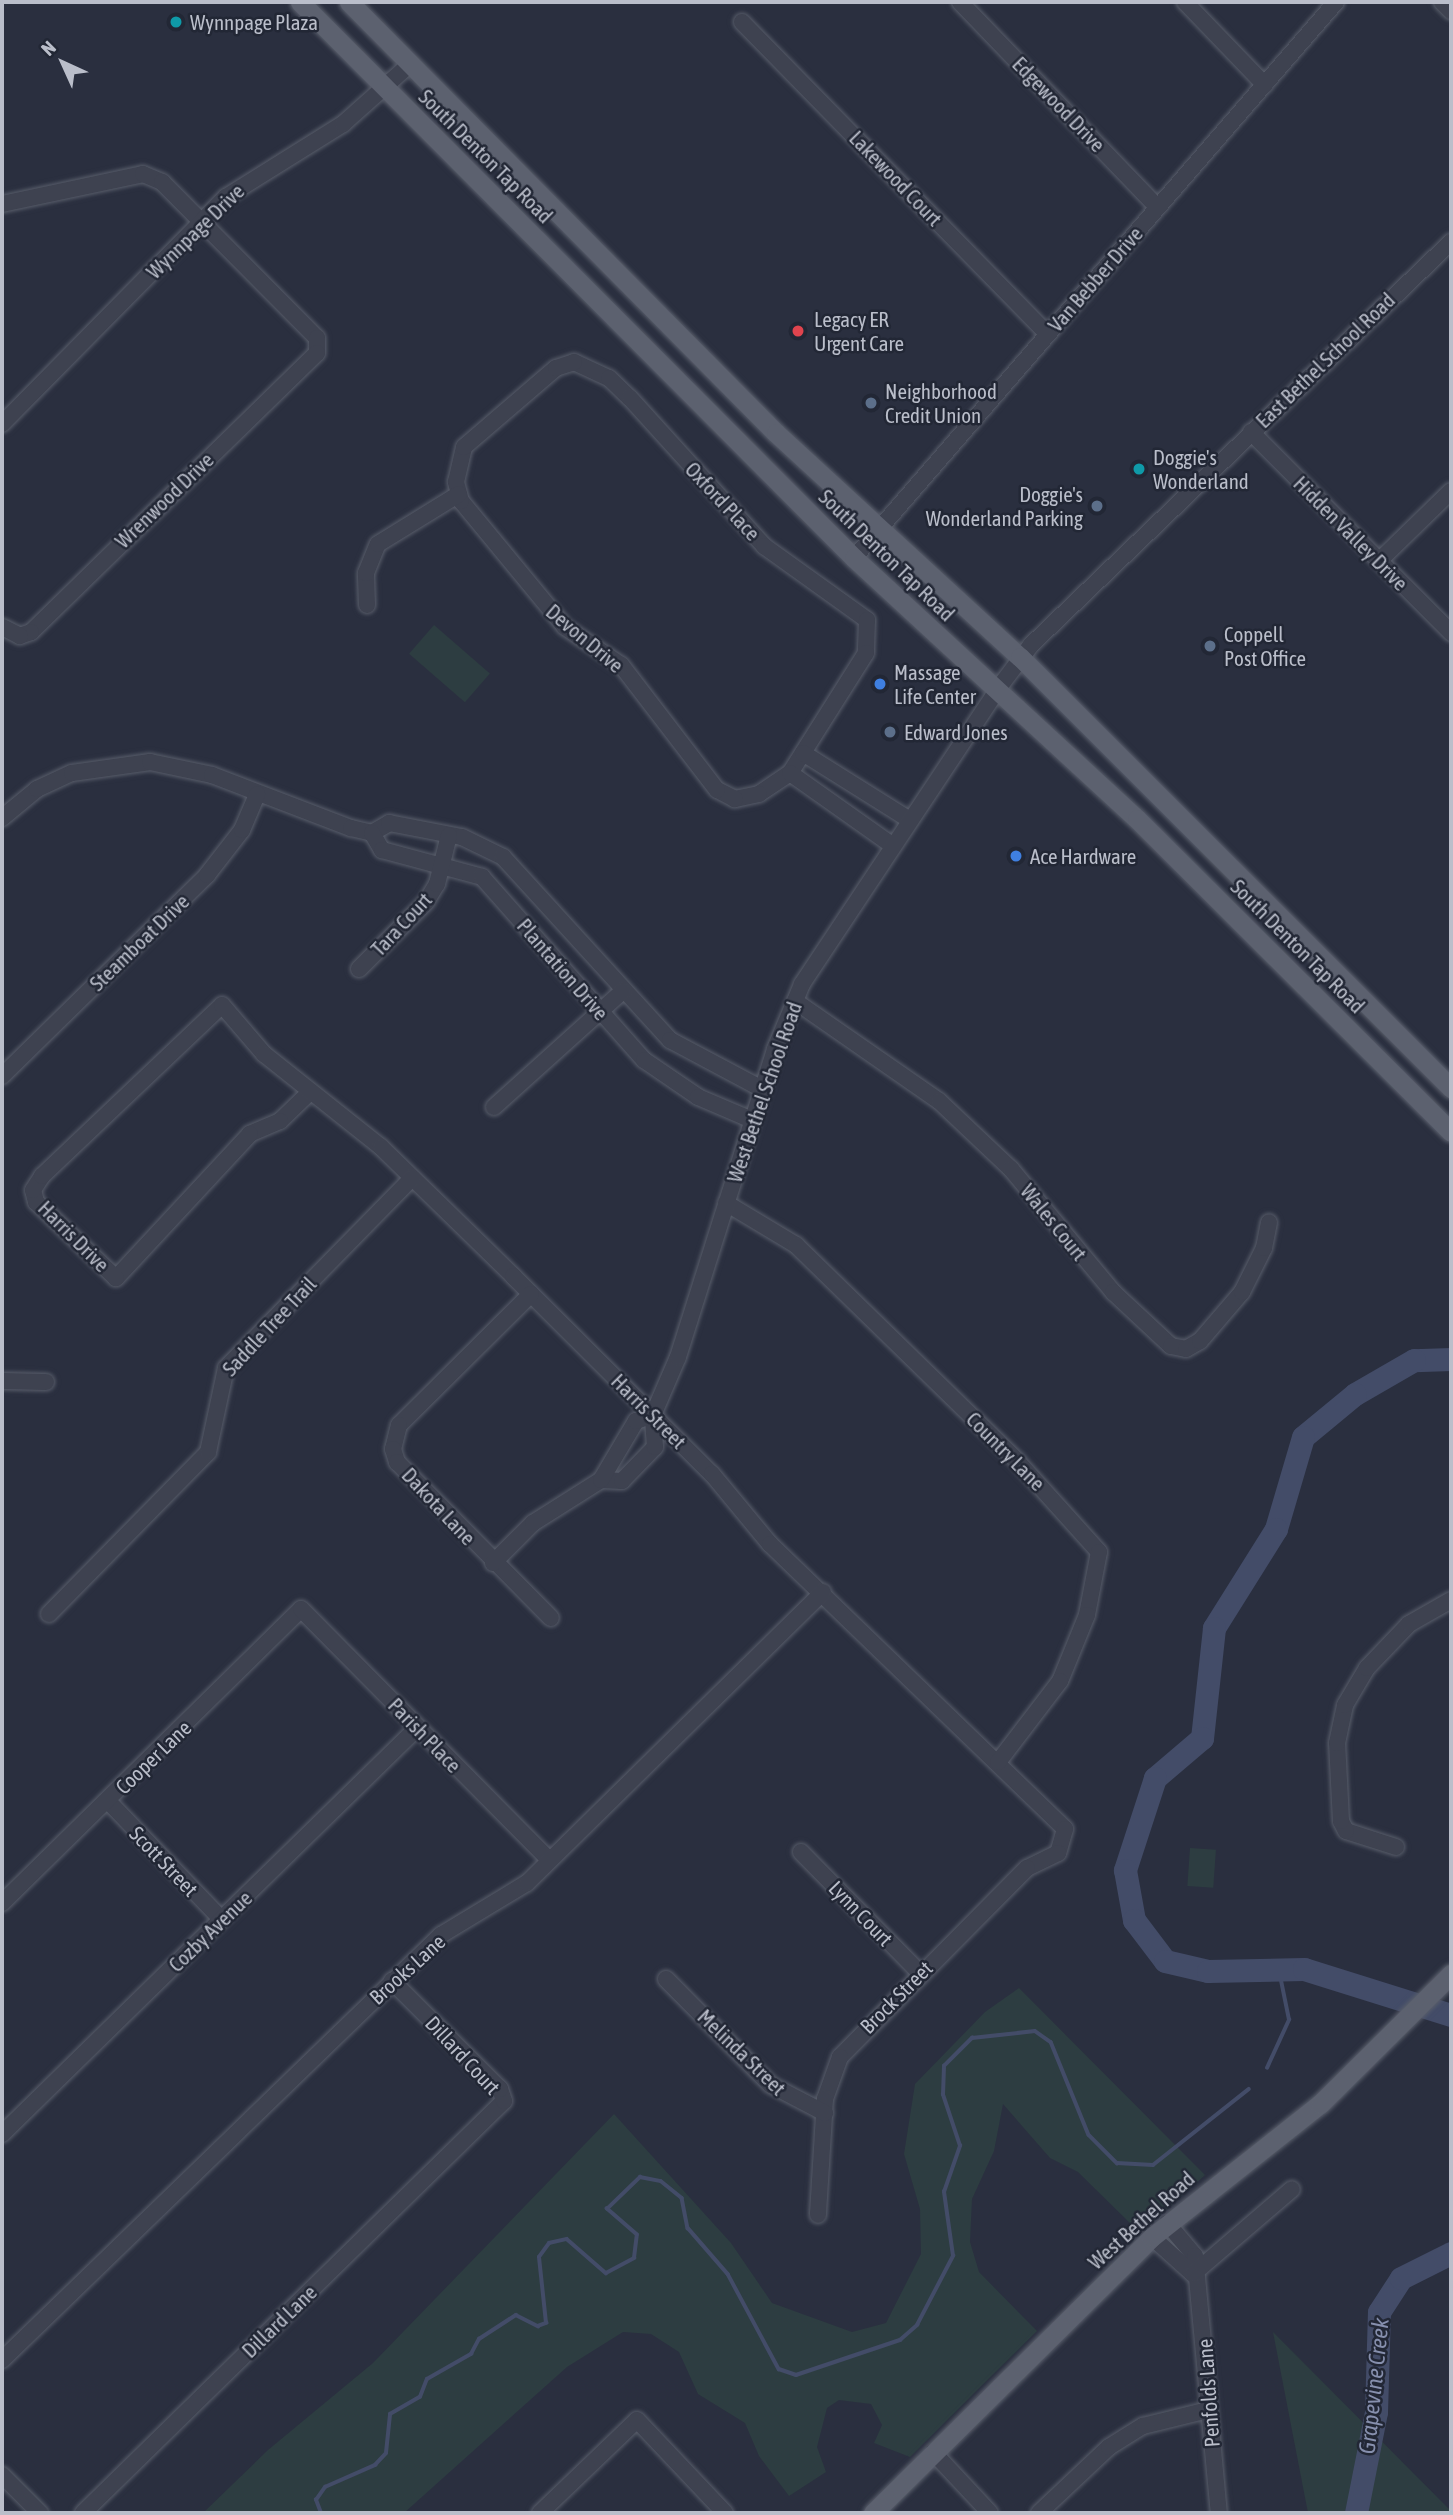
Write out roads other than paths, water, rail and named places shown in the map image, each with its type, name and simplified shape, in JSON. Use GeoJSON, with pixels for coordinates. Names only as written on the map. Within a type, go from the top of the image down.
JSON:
{"type":"FeatureCollection","features":[{"type":"Feature","properties":{"kind":"main road","name":"South Denton Tap Road"},"geometry":{"type":"LineString","coordinates":[[300,2],[854,558],[1280,959],[1451,1132]]}},
{"type":"Feature","properties":{"kind":"main road","name":"South Denton Tap Road"},"geometry":{"type":"LineString","coordinates":[[349,2],[672,327],[880,530],[1020,657],[1451,1088]]}},
{"type":"Feature","properties":{"kind":"main road"},"geometry":{"type":"LineString","coordinates":[[648,352],[672,327]]}},
{"type":"Feature","properties":{"kind":"main road"},"geometry":{"type":"LineString","coordinates":[[1280,959],[1302,937]]}},
{"type":"Feature","properties":{"kind":"main road"},"geometry":{"type":"LineString","coordinates":[[1396,1076],[1418,1054]]}},
{"type":"Feature","properties":{"kind":"main road","name":"West Bethel Road"},"geometry":{"type":"LineString","coordinates":[[873,2513],[1167,2223],[1320,2104],[1446,1979]]}},
{"type":"Feature","properties":{"kind":"street","name":"Edgewood Drive"},"geometry":{"type":"LineString","coordinates":[[960,2],[1157,207]]}},
{"type":"Feature","properties":{"kind":"street"},"geometry":{"type":"LineString","coordinates":[[1185,2],[1265,85]]}},
{"type":"Feature","properties":{"kind":"street","name":"Van Bebber Drive"},"geometry":{"type":"LineString","coordinates":[[854,558],[1336,2]]}},
{"type":"Feature","properties":{"kind":"street"},"geometry":{"type":"LineString","coordinates":[[1442,2],[1451,11]]}},
{"type":"Feature","properties":{"kind":"street","name":"Lakewood Court"},"geometry":{"type":"LineString","coordinates":[[742,22],[1048,334]]}},
{"type":"Feature","properties":{"kind":"street","name":"Wynnpage Drive"},"geometry":{"type":"LineString","coordinates":[[2,424],[201,220],[252,177],[343,124],[410,64]]}},
{"type":"Feature","properties":{"kind":"street"},"geometry":{"type":"LineString","coordinates":[[2,204],[143,174],[162,181],[201,220]]}},
{"type":"Feature","properties":{"kind":"street","name":"Wrenwood Drive"},"geometry":{"type":"LineString","coordinates":[[4,630],[31,632],[317,353],[317,338],[201,220]]}},
{"type":"Feature","properties":{"kind":"street","name":"East Bethel School Road"},"geometry":{"type":"LineString","coordinates":[[997,690],[1020,657],[1451,242]]}},
{"type":"Feature","properties":{"kind":"street","name":"Oxford Place"},"geometry":{"type":"LineString","coordinates":[[458,488],[464,447],[556,368],[574,362],[592,368],[629,398],[764,546],[867,620],[866,653],[803,753]]}},
{"type":"Feature","properties":{"kind":"street","name":"Hidden Valley Drive"},"geometry":{"type":"LineString","coordinates":[[1251,432],[1451,633]]}},
{"type":"Feature","properties":{"kind":"street"},"geometry":{"type":"LineString","coordinates":[[367,605],[366,573],[378,544],[458,488]]}},
{"type":"Feature","properties":{"kind":"street","name":"Devon Drive"},"geometry":{"type":"LineString","coordinates":[[458,488],[549,610],[621,665],[717,790],[735,799],[760,794],[790,773]]}},
{"type":"Feature","properties":{"kind":"street"},"geometry":{"type":"LineString","coordinates":[[1379,561],[1451,491]]}},
{"type":"Feature","properties":{"kind":"street","name":"West Bethel School Road"},"geometry":{"type":"LineString","coordinates":[[653,1415],[678,1357],[762,1089],[795,1001],[812,965],[997,690]]}},
{"type":"Feature","properties":{"kind":"street"},"geometry":{"type":"LineString","coordinates":[[893,846],[790,773],[803,753],[910,820]]}},
{"type":"Feature","properties":{"kind":"street","name":"Plantation Drive"},"geometry":{"type":"LineString","coordinates":[[2,818],[37,789],[72,773],[124,763],[184,767],[372,834],[382,850],[481,877],[600,1011],[667,1078],[752,1120]]}},
{"type":"Feature","properties":{"kind":"street","name":"Steamboat Drive"},"geometry":{"type":"LineString","coordinates":[[2,1076],[207,875],[242,830],[257,794]]}},
{"type":"Feature","properties":{"kind":"street","name":"Plantation Drive"},"geometry":{"type":"LineString","coordinates":[[372,834],[389,823],[449,835],[503,857],[623,991],[696,1059],[762,1089]]}},
{"type":"Feature","properties":{"kind":"street","name":"Tara Court"},"geometry":{"type":"LineString","coordinates":[[359,969],[426,902],[443,865],[449,835]]}},
{"type":"Feature","properties":{"kind":"street"},"geometry":{"type":"LineString","coordinates":[[494,1107],[623,991]]}},
{"type":"Feature","properties":{"kind":"street","name":"Wales Court"},"geometry":{"type":"LineString","coordinates":[[795,1001],[939,1101],[1011,1169],[1113,1292],[1171,1346],[1186,1349],[1200,1341],[1242,1292],[1264,1248],[1269,1222]]}},
{"type":"Feature","properties":{"kind":"street","name":"Harris Street"},"geometry":{"type":"LineString","coordinates":[[222,1005],[307,1094],[412,1178],[531,1294],[653,1415],[823,1592],[1065,1829]]}},
{"type":"Feature","properties":{"kind":"street","name":"Harris Drive"},"geometry":{"type":"LineString","coordinates":[[222,1005],[42,1176],[33,1190],[36,1202],[116,1278],[250,1135],[280,1121],[307,1094]]}},
{"type":"Feature","properties":{"kind":"street","name":"Saddle Tree Trail"},"geometry":{"type":"LineString","coordinates":[[49,1614],[208,1452],[226,1368],[412,1178]]}},
{"type":"Feature","properties":{"kind":"street","name":"Country Lane"},"geometry":{"type":"LineString","coordinates":[[726,1203],[796,1244],[1018,1462],[1099,1552],[1100,1570],[1065,1670],[998,1762]]}},
{"type":"Feature","properties":{"kind":"street","name":"Dakota Lane"},"geometry":{"type":"LineString","coordinates":[[531,1294],[399,1425],[394,1437],[397,1462],[493,1563],[551,1618]]}},
{"type":"Feature","properties":{"kind":"street"},"geometry":{"type":"LineString","coordinates":[[2,1381],[46,1382]]}},
{"type":"Feature","properties":{"kind":"street"},"geometry":{"type":"LineString","coordinates":[[493,1563],[533,1523],[601,1480],[636,1421],[653,1415],[656,1447],[622,1480],[601,1480]]}},
{"type":"Feature","properties":{"kind":"street","name":"Brooks Lane"},"geometry":{"type":"LineString","coordinates":[[2,2360],[441,1935],[498,1905],[549,1860],[823,1592]]}},
{"type":"Feature","properties":{"kind":"street"},"geometry":{"type":"LineString","coordinates":[[1396,1847],[1346,1831],[1341,1821],[1337,1743],[1345,1705],[1367,1668],[1409,1625],[1451,1600]]}},
{"type":"Feature","properties":{"kind":"street","name":"Parish Place"},"geometry":{"type":"LineString","coordinates":[[301,1609],[549,1860]]}},
{"type":"Feature","properties":{"kind":"street","name":"Cooper Lane"},"geometry":{"type":"LineString","coordinates":[[2,1903],[301,1609]]}},
{"type":"Feature","properties":{"kind":"street","name":"Cozby Avenue"},"geometry":{"type":"LineString","coordinates":[[2,2134],[417,1728]]}},
{"type":"Feature","properties":{"kind":"street","name":"Scott Street"},"geometry":{"type":"LineString","coordinates":[[108,1801],[221,1919]]}},
{"type":"Feature","properties":{"kind":"street","name":"Brock Street"},"geometry":{"type":"LineString","coordinates":[[818,2215],[825,2113],[840,2057],[920,1973],[1027,1868],[1058,1853],[1065,1829]]}},
{"type":"Feature","properties":{"kind":"street","name":"Lynn Court"},"geometry":{"type":"LineString","coordinates":[[801,1852],[920,1973]]}},
{"type":"Feature","properties":{"kind":"street","name":"Melinda Street"},"geometry":{"type":"LineString","coordinates":[[666,1979],[771,2085],[825,2113]]}},
{"type":"Feature","properties":{"kind":"street","name":"Dillard Court"},"geometry":{"type":"LineString","coordinates":[[392,1981],[500,2089],[504,2101],[477,2130]]}},
{"type":"Feature","properties":{"kind":"street","name":"Dillard Lane"},"geometry":{"type":"LineString","coordinates":[[83,2513],[477,2130]]}},
{"type":"Feature","properties":{"kind":"street"},"geometry":{"type":"LineString","coordinates":[[1152,2237],[1193,2274],[1292,2189]]}},
{"type":"Feature","properties":{"kind":"street","name":"Penfolds Lane"},"geometry":{"type":"LineString","coordinates":[[1167,2223],[1195,2256],[1193,2274],[1205,2336],[1208,2410],[1219,2513]]}},
{"type":"Feature","properties":{"kind":"street"},"geometry":{"type":"LineString","coordinates":[[1039,2513],[1109,2448],[1143,2426],[1208,2410]]}},
{"type":"Feature","properties":{"kind":"street"},"geometry":{"type":"LineString","coordinates":[[540,2513],[637,2420],[725,2513]]}},
{"type":"Feature","properties":{"kind":"street"},"geometry":{"type":"LineString","coordinates":[[933,2452],[990,2513]]}},
{"type":"Feature","properties":{"kind":"street"},"geometry":{"type":"LineString","coordinates":[[2,2475],[40,2513]]}},
{"type":"Feature","properties":{"kind":"waterway","name":"Grapevine Creek"},"geometry":{"type":"LineString","coordinates":[[1451,1359],[1414,1360],[1355,1394],[1303,1437],[1276,1529],[1214,1628],[1202,1738],[1155,1778],[1125,1870],[1134,1920],[1165,1961],[1208,1971],[1304,1969],[1451,2015]]}},
{"type":"Feature","properties":{"kind":"waterway"},"geometry":{"type":"LineString","coordinates":[[1267,2068],[1289,2020],[1278,1966]]}},
{"type":"Feature","properties":{"kind":"waterway"},"geometry":{"type":"LineString","coordinates":[[321,2513],[316,2500],[325,2487],[375,2465],[386,2453],[390,2414],[420,2397],[427,2379],[471,2354],[479,2339],[516,2315],[538,2326],[546,2323],[539,2257],[549,2243],[567,2239],[606,2273],[634,2258],[637,2235],[607,2209],[640,2177],[661,2181],[682,2198],[688,2228],[728,2274],[779,2369],[796,2375],[900,2340],[917,2325],[953,2256],[944,2192],[960,2146],[943,2095],[944,2066],[972,2038],[1035,2031],[1051,2042],[1089,2135],[1117,2163],[1153,2165],[1249,2089]]}},
{"type":"Feature","properties":{"kind":"waterway","name":"Grapevine Creek"},"geometry":{"type":"LineString","coordinates":[[1356,2513],[1376,2412],[1379,2312],[1401,2278],[1451,2253]]}},
{"type":"Feature","properties":{"kind":"place","name":"Wynnpage Plaza"},"geometry":{"type":"Point","coordinates":[176,22]}},
{"type":"Feature","properties":{"kind":"place","name":"Legacy ER Urgent Care"},"geometry":{"type":"Point","coordinates":[798,331]}},
{"type":"Feature","properties":{"kind":"place","name":"Neighborhood Credit Union"},"geometry":{"type":"Point","coordinates":[871,403]}},
{"type":"Feature","properties":{"kind":"place","name":"Doggie's Wonderland"},"geometry":{"type":"Point","coordinates":[1139,469]}},
{"type":"Feature","properties":{"kind":"place","name":"Doggie's Wonderland Parking"},"geometry":{"type":"Point","coordinates":[1097,506]}},
{"type":"Feature","properties":{"kind":"place","name":"Coppell Post Office"},"geometry":{"type":"Point","coordinates":[1210,646]}},
{"type":"Feature","properties":{"kind":"place","name":"Massage Life Center"},"geometry":{"type":"Point","coordinates":[880,684]}},
{"type":"Feature","properties":{"kind":"place","name":"Edward Jones"},"geometry":{"type":"Point","coordinates":[890,732]}},
{"type":"Feature","properties":{"kind":"place","name":"Ace Hardware"},"geometry":{"type":"Point","coordinates":[1016,856]}}]}
